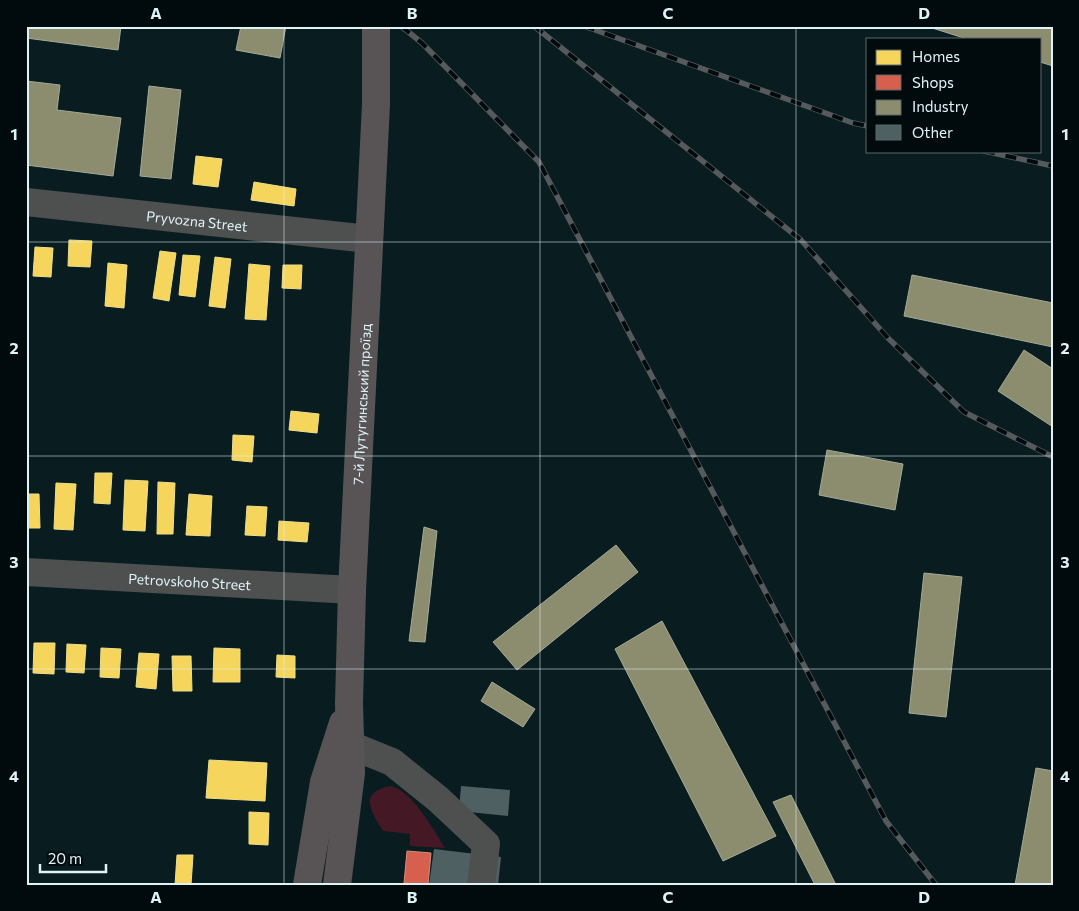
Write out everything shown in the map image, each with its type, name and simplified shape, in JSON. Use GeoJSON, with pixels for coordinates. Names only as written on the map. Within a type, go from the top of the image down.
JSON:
{"type":"FeatureCollection","features":[{"type":"Feature","properties":{"kind":"main road","name":"7-й Лутугинський проїзд"},"geometry":{"type":"LineString","coordinates":[[337,885],[351,773],[349,703],[352,590],[376,104],[376,26]]}},
{"type":"Feature","properties":{"kind":"main road","name":"7-й Лутугинський проїзд"},"geometry":{"type":"LineString","coordinates":[[307,885],[324,782],[349,703]]}},
{"type":"Feature","properties":{"kind":"street","name":"Pryvozna Street"},"geometry":{"type":"LineString","coordinates":[[26,202],[369,239]]}},
{"type":"Feature","properties":{"kind":"street","name":"Petrovskoho Street"},"geometry":{"type":"LineString","coordinates":[[26,572],[352,590]]}},
{"type":"Feature","properties":{"kind":"street"},"geometry":{"type":"LineString","coordinates":[[350,746],[392,762],[438,798],[486,844],[481,885]]}},
{"type":"Feature","properties":{"kind":"shaded area"},"geometry":{"type":"Polygon","coordinates":[[[390,786],[398,789],[414,802],[445,848],[410,846],[410,834],[383,831],[370,804],[374,793],[390,786]]]}},
{"type":"Feature","properties":{"kind":"building: Homes"},"geometry":{"type":"Polygon","coordinates":[[[196,156],[222,159],[218,187],[193,184],[196,156]]]}},
{"type":"Feature","properties":{"kind":"building: Homes"},"geometry":{"type":"Polygon","coordinates":[[[254,182],[296,189],[294,206],[251,200],[254,182]]]}},
{"type":"Feature","properties":{"kind":"building: Homes"},"geometry":{"type":"Polygon","coordinates":[[[69,240],[92,241],[90,267],[68,266],[69,240]]]}},
{"type":"Feature","properties":{"kind":"building: Homes"},"geometry":{"type":"Polygon","coordinates":[[[35,247],[53,248],[51,277],[33,276],[35,247]]]}},
{"type":"Feature","properties":{"kind":"building: Homes"},"geometry":{"type":"Polygon","coordinates":[[[160,251],[176,253],[169,301],[153,298],[160,251]]]}},
{"type":"Feature","properties":{"kind":"building: Homes"},"geometry":{"type":"Polygon","coordinates":[[[183,255],[200,256],[195,297],[179,295],[183,255]]]}},
{"type":"Feature","properties":{"kind":"building: Homes"},"geometry":{"type":"Polygon","coordinates":[[[215,257],[231,259],[225,308],[209,306],[215,257]]]}},
{"type":"Feature","properties":{"kind":"building: Homes"},"geometry":{"type":"Polygon","coordinates":[[[108,263],[127,265],[124,308],[105,306],[108,263]]]}},
{"type":"Feature","properties":{"kind":"building: Homes"},"geometry":{"type":"Polygon","coordinates":[[[249,264],[270,266],[266,320],[245,319],[249,264]]]}},
{"type":"Feature","properties":{"kind":"building: Homes"},"geometry":{"type":"Polygon","coordinates":[[[283,265],[302,265],[301,289],[282,288],[283,265]]]}},
{"type":"Feature","properties":{"kind":"building: Homes"},"geometry":{"type":"Polygon","coordinates":[[[291,411],[319,414],[317,433],[289,430],[291,411]]]}},
{"type":"Feature","properties":{"kind":"building: Homes"},"geometry":{"type":"Polygon","coordinates":[[[233,435],[254,436],[252,462],[232,460],[233,435]]]}},
{"type":"Feature","properties":{"kind":"building: Homes"},"geometry":{"type":"Polygon","coordinates":[[[95,473],[112,473],[110,504],[94,503],[95,473]]]}},
{"type":"Feature","properties":{"kind":"building: Homes"},"geometry":{"type":"Polygon","coordinates":[[[125,480],[148,481],[145,531],[123,530],[125,480]]]}},
{"type":"Feature","properties":{"kind":"building: Homes"},"geometry":{"type":"Polygon","coordinates":[[[158,482],[175,483],[173,534],[157,534],[158,482]]]}},
{"type":"Feature","properties":{"kind":"building: Homes"},"geometry":{"type":"Polygon","coordinates":[[[56,483],[76,484],[73,530],[54,529],[56,483]]]}},
{"type":"Feature","properties":{"kind":"building: Homes"},"geometry":{"type":"Polygon","coordinates":[[[26,494],[39,494],[40,528],[26,528],[26,494]]]}},
{"type":"Feature","properties":{"kind":"building: Homes"},"geometry":{"type":"Polygon","coordinates":[[[189,494],[212,496],[210,536],[186,535],[189,494]]]}},
{"type":"Feature","properties":{"kind":"building: Homes"},"geometry":{"type":"Polygon","coordinates":[[[247,506],[267,507],[265,536],[245,535],[247,506]]]}},
{"type":"Feature","properties":{"kind":"building: Homes"},"geometry":{"type":"Polygon","coordinates":[[[279,521],[309,523],[307,542],[278,540],[279,521]]]}},
{"type":"Feature","properties":{"kind":"building: Homes"},"geometry":{"type":"Polygon","coordinates":[[[34,643],[55,643],[54,674],[33,673],[34,643]]]}},
{"type":"Feature","properties":{"kind":"building: Homes"},"geometry":{"type":"Polygon","coordinates":[[[67,644],[86,645],[84,673],[66,672],[67,644]]]}},
{"type":"Feature","properties":{"kind":"building: Homes"},"geometry":{"type":"Polygon","coordinates":[[[101,648],[121,649],[119,678],[100,677],[101,648]]]}},
{"type":"Feature","properties":{"kind":"building: Homes"},"geometry":{"type":"Polygon","coordinates":[[[214,648],[240,649],[240,682],[213,682],[214,648]]]}},
{"type":"Feature","properties":{"kind":"building: Homes"},"geometry":{"type":"Polygon","coordinates":[[[139,653],[159,654],[156,689],[136,687],[139,653]]]}},
{"type":"Feature","properties":{"kind":"building: Homes"},"geometry":{"type":"Polygon","coordinates":[[[277,655],[295,656],[295,678],[276,677],[277,655]]]}},
{"type":"Feature","properties":{"kind":"building: Homes"},"geometry":{"type":"Polygon","coordinates":[[[172,656],[191,656],[192,691],[173,691],[172,656]]]}},
{"type":"Feature","properties":{"kind":"building: Homes"},"geometry":{"type":"Polygon","coordinates":[[[209,760],[267,763],[265,801],[206,798],[209,760]]]}},
{"type":"Feature","properties":{"kind":"building: Homes"},"geometry":{"type":"Polygon","coordinates":[[[249,812],[269,813],[268,845],[249,844],[249,812]]]}},
{"type":"Feature","properties":{"kind":"building: Homes"},"geometry":{"type":"Polygon","coordinates":[[[177,855],[193,855],[191,885],[175,885],[177,855]]]}},
{"type":"Feature","properties":{"kind":"building: Shops"},"geometry":{"type":"Polygon","coordinates":[[[407,851],[431,853],[428,885],[404,883],[407,851]]]}},
{"type":"Feature","properties":{"kind":"building: Industry"},"geometry":{"type":"Polygon","coordinates":[[[26,26],[121,26],[118,50],[26,38],[26,26]]]}},
{"type":"Feature","properties":{"kind":"building: Industry"},"geometry":{"type":"Polygon","coordinates":[[[241,26],[286,26],[280,58],[236,50],[241,26]]]}},
{"type":"Feature","properties":{"kind":"building: Industry"},"geometry":{"type":"Polygon","coordinates":[[[1053,26],[1053,66],[1042,63],[1042,38],[964,38],[929,27],[1053,26]]]}},
{"type":"Feature","properties":{"kind":"building: Industry"},"geometry":{"type":"Polygon","coordinates":[[[26,81],[60,85],[57,110],[121,118],[113,176],[26,165],[26,81]]]}},
{"type":"Feature","properties":{"kind":"building: Industry"},"geometry":{"type":"Polygon","coordinates":[[[149,86],[181,90],[171,179],[140,176],[149,86]]]}},
{"type":"Feature","properties":{"kind":"building: Industry"},"geometry":{"type":"Polygon","coordinates":[[[912,275],[1053,303],[1053,347],[904,316],[912,275]]]}},
{"type":"Feature","properties":{"kind":"building: Industry"},"geometry":{"type":"Polygon","coordinates":[[[1024,350],[1053,369],[1053,427],[998,391],[1024,350]]]}},
{"type":"Feature","properties":{"kind":"building: Industry"},"geometry":{"type":"Polygon","coordinates":[[[827,450],[903,464],[895,510],[819,495],[827,450]]]}},
{"type":"Feature","properties":{"kind":"building: Industry"},"geometry":{"type":"Polygon","coordinates":[[[424,527],[437,531],[425,642],[409,641],[424,527]]]}},
{"type":"Feature","properties":{"kind":"building: Industry"},"geometry":{"type":"Polygon","coordinates":[[[616,545],[638,572],[517,670],[493,642],[616,545]]]}},
{"type":"Feature","properties":{"kind":"building: Industry"},"geometry":{"type":"Polygon","coordinates":[[[924,573],[962,577],[946,717],[909,713],[924,573]]]}},
{"type":"Feature","properties":{"kind":"building: Industry"},"geometry":{"type":"Polygon","coordinates":[[[662,621],[776,836],[723,861],[615,649],[662,621]]]}},
{"type":"Feature","properties":{"kind":"building: Industry"},"geometry":{"type":"Polygon","coordinates":[[[492,682],[535,709],[523,727],[481,701],[492,682]]]}},
{"type":"Feature","properties":{"kind":"building: Industry"},"geometry":{"type":"Polygon","coordinates":[[[1036,768],[1053,771],[1053,885],[1015,885],[1036,768]]]}},
{"type":"Feature","properties":{"kind":"building: Industry"},"geometry":{"type":"Polygon","coordinates":[[[791,795],[836,885],[815,885],[773,802],[791,795]]]}},
{"type":"Feature","properties":{"kind":"building: Other"},"geometry":{"type":"Polygon","coordinates":[[[461,786],[510,790],[508,816],[459,811],[461,786]]]}},
{"type":"Feature","properties":{"kind":"building: Other"},"geometry":{"type":"Polygon","coordinates":[[[434,849],[501,857],[498,885],[429,885],[434,849]]]}},
{"type":"Feature","properties":{"kind":"railway"},"geometry":{"type":"LineString","coordinates":[[401,26],[422,43],[539,162],[886,821],[936,885]]}},
{"type":"Feature","properties":{"kind":"railway"},"geometry":{"type":"LineString","coordinates":[[534,26],[801,240],[888,338],[964,412],[1053,457]]}},
{"type":"Feature","properties":{"kind":"railway"},"geometry":{"type":"LineString","coordinates":[[584,26],[853,123],[866,126]]}},
{"type":"Feature","properties":{"kind":"railway"},"geometry":{"type":"LineString","coordinates":[[989,152],[1053,166]]}}]}
